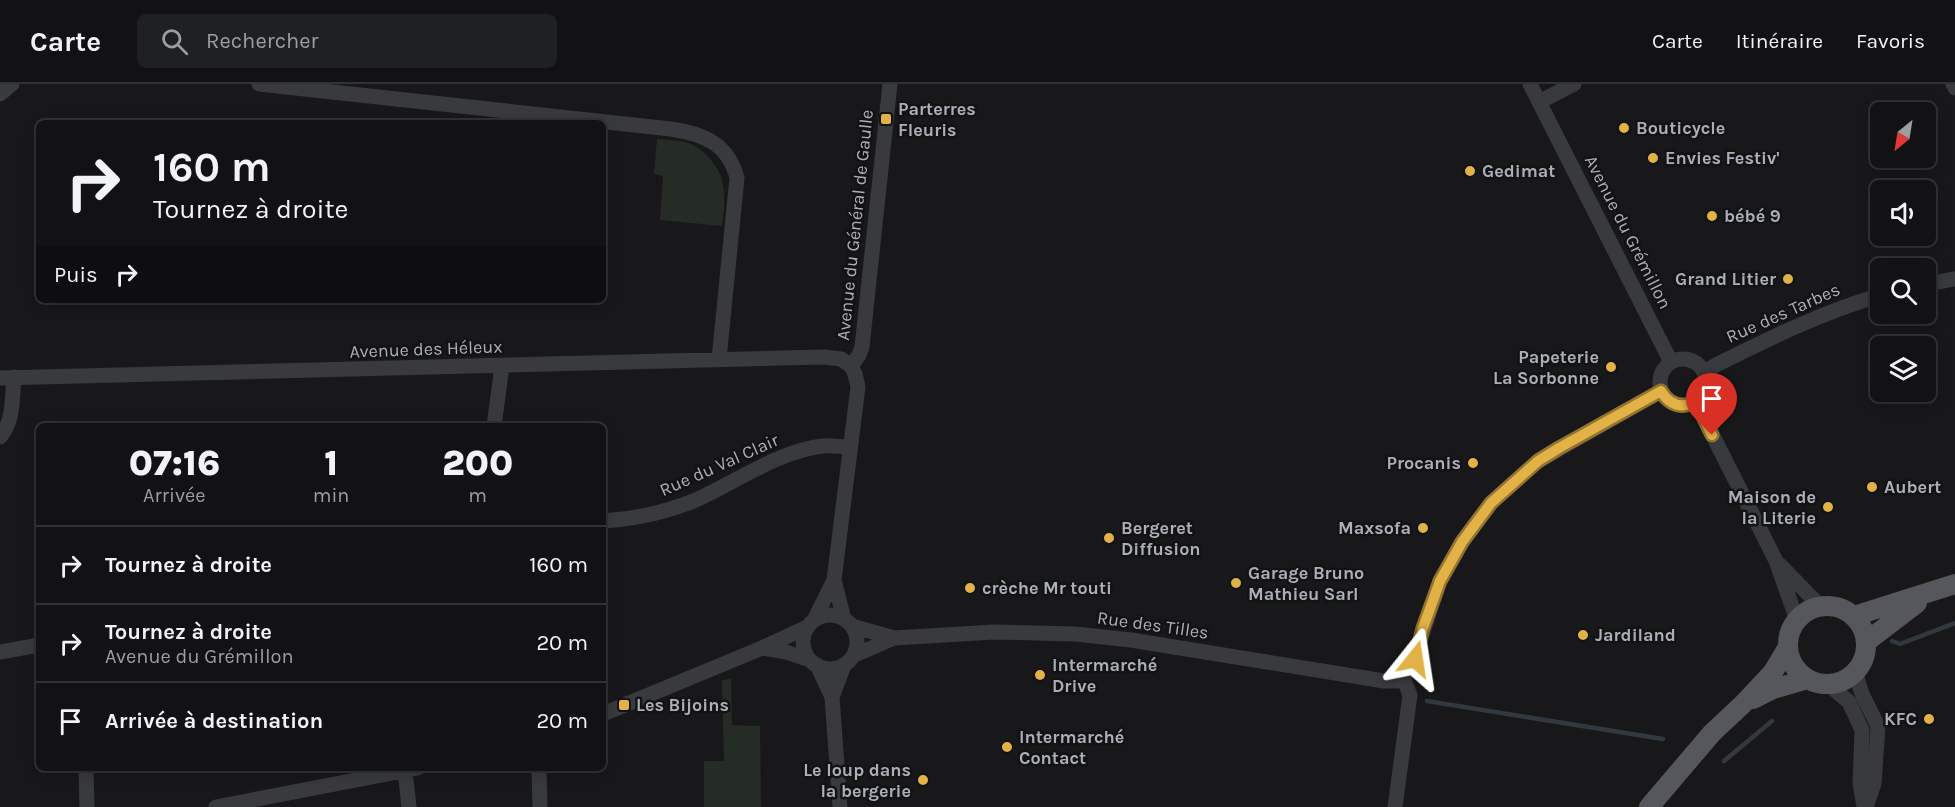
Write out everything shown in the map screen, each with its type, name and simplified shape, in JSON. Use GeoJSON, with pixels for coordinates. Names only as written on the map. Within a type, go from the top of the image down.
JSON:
{"type":"FeatureCollection","features":[{"type":"Feature","properties":{"kind":"main road"},"geometry":{"type":"LineString","coordinates":[[1854,616],[1955,584]]}},
{"type":"Feature","properties":{"kind":"main road"},"geometry":{"type":"LineString","coordinates":[[1866,642],[1928,594]]}},
{"type":"Feature","properties":{"kind":"main road"},"geometry":{"type":"LineString","coordinates":[[1820,606],[1844,609],[1854,616],[1863,628],[1866,642],[1862,663],[1855,672],[1843,681],[1828,684],[1808,679],[1798,671],[1791,660],[1788,647],[1790,632],[1797,620],[1808,610],[1820,606]]}},
{"type":"Feature","properties":{"kind":"main road"},"geometry":{"type":"LineString","coordinates":[[1649,807],[1712,733],[1773,672],[1788,647]]}},
{"type":"Feature","properties":{"kind":"main road"},"geometry":{"type":"LineString","coordinates":[[1743,704],[1773,689],[1808,679]]}},
{"type":"Feature","properties":{"kind":"street"},"geometry":{"type":"LineString","coordinates":[[0,94],[12,84]]}},
{"type":"Feature","properties":{"kind":"street"},"geometry":{"type":"LineString","coordinates":[[260,84],[589,120]]}},
{"type":"Feature","properties":{"kind":"street","name":"Avenue du Général de Gaulle"},"geometry":{"type":"LineString","coordinates":[[811,623],[834,580],[858,387],[855,374],[850,366],[862,347],[890,84]]}},
{"type":"Feature","properties":{"kind":"street","name":"Avenue du Grémillon"},"geometry":{"type":"LineString","coordinates":[[1530,84],[1671,362]]}},
{"type":"Feature","properties":{"kind":"street"},"geometry":{"type":"LineString","coordinates":[[1539,102],[1574,84]]}},
{"type":"Feature","properties":{"kind":"street"},"geometry":{"type":"LineString","coordinates":[[606,122],[671,129],[700,135],[715,143],[732,162],[737,178],[719,359]]}},
{"type":"Feature","properties":{"kind":"street"},"geometry":{"type":"LineString","coordinates":[[1936,282],[1955,279]]}},
{"type":"Feature","properties":{"kind":"street","name":"Rue des Tarbes"},"geometry":{"type":"LineString","coordinates":[[1704,373],[1805,322],[1870,299]]}},
{"type":"Feature","properties":{"kind":"street","name":"Avenue des Héleux"},"geometry":{"type":"LineString","coordinates":[[7,378],[824,357],[841,359],[850,366]]}},
{"type":"Feature","properties":{"kind":"street"},"geometry":{"type":"LineString","coordinates":[[1686,359],[1694,362],[1704,373],[1705,389],[1696,402],[1690,405],[1676,405],[1670,402],[1661,391],[1659,385],[1662,371],[1671,362],[1686,359]]}},
{"type":"Feature","properties":{"kind":"street"},"geometry":{"type":"LineString","coordinates":[[494,423],[502,366]]}},
{"type":"Feature","properties":{"kind":"street"},"geometry":{"type":"LineString","coordinates":[[0,437],[10,421],[7,378]]}},
{"type":"Feature","properties":{"kind":"street"},"geometry":{"type":"LineString","coordinates":[[1395,807],[1410,695],[1404,678],[1415,659],[1423,628],[1440,581],[1462,542],[1491,503],[1538,461],[1661,391]]}},
{"type":"Feature","properties":{"kind":"street"},"geometry":{"type":"LineString","coordinates":[[1696,402],[1776,561],[1797,620]]}},
{"type":"Feature","properties":{"kind":"street","name":"Rue du Val Clair"},"geometry":{"type":"LineString","coordinates":[[606,521],[636,518],[677,507],[759,468],[802,451],[826,445],[850,447]]}},
{"type":"Feature","properties":{"kind":"street"},"geometry":{"type":"LineString","coordinates":[[1776,561],[1820,606]]}},
{"type":"Feature","properties":{"kind":"street","name":"Avenue du Général de Gaulle"},"geometry":{"type":"LineString","coordinates":[[834,580],[848,622]]}},
{"type":"Feature","properties":{"kind":"street"},"geometry":{"type":"LineString","coordinates":[[606,713],[762,648],[822,616],[831,615],[848,622],[857,638],[857,644],[832,698]]}},
{"type":"Feature","properties":{"kind":"street","name":"Rue des Tilles"},"geometry":{"type":"LineString","coordinates":[[848,622],[894,638],[994,632],[1075,634],[1139,641],[1393,683],[1404,678]]}},
{"type":"Feature","properties":{"kind":"street"},"geometry":{"type":"LineString","coordinates":[[811,623],[803,640],[804,648],[832,698],[840,807]]}},
{"type":"Feature","properties":{"kind":"street","name":"Rue des Tilles"},"geometry":{"type":"LineString","coordinates":[[849,660],[894,638]]}},
{"type":"Feature","properties":{"kind":"street"},"geometry":{"type":"LineString","coordinates":[[0,652],[36,646]]}},
{"type":"Feature","properties":{"kind":"street"},"geometry":{"type":"LineString","coordinates":[[762,648],[786,652],[832,669],[849,660]]}},
{"type":"Feature","properties":{"kind":"street"},"geometry":{"type":"LineString","coordinates":[[1855,672],[1862,694],[1878,726],[1874,784],[1865,807]]}},
{"type":"Feature","properties":{"kind":"street"},"geometry":{"type":"LineString","coordinates":[[1828,684],[1849,702],[1862,730],[1860,783],[1865,807]]}},
{"type":"Feature","properties":{"kind":"street"},"geometry":{"type":"LineString","coordinates":[[86,771],[87,807]]}},
{"type":"Feature","properties":{"kind":"street"},"geometry":{"type":"LineString","coordinates":[[216,807],[401,771]]}},
{"type":"Feature","properties":{"kind":"street"},"geometry":{"type":"LineString","coordinates":[[409,807],[411,771]]}},
{"type":"Feature","properties":{"kind":"street"},"geometry":{"type":"LineString","coordinates":[[539,771],[540,807]]}},
{"type":"Feature","properties":{"kind":"shaded area"},"geometry":{"type":"Polygon","coordinates":[[[657,139],[689,143],[700,149],[711,160],[723,183],[722,226],[660,220],[663,176],[654,174],[657,139]]]}},
{"type":"Feature","properties":{"kind":"shaded area"},"geometry":{"type":"Polygon","coordinates":[[[731,678],[732,725],[760,726],[761,807],[704,807],[704,761],[724,761],[722,681],[731,678]]]}},
{"type":"Feature","properties":{"kind":"waterway"},"geometry":{"type":"LineString","coordinates":[[1892,641],[1900,644],[1955,623]]}},
{"type":"Feature","properties":{"kind":"waterway"},"geometry":{"type":"LineString","coordinates":[[1427,701],[1663,739]]}},
{"type":"Feature","properties":{"kind":"waterway"},"geometry":{"type":"LineString","coordinates":[[1724,761],[1772,721]]}},
{"type":"Feature","properties":{"kind":"place","name":"Parterres Fleuris"},"geometry":{"type":"Point","coordinates":[886,119]}},
{"type":"Feature","properties":{"kind":"place","name":"Bouticycle"},"geometry":{"type":"Point","coordinates":[1624,128]}},
{"type":"Feature","properties":{"kind":"place","name":"Envies Festiv'"},"geometry":{"type":"Point","coordinates":[1653,158]}},
{"type":"Feature","properties":{"kind":"place","name":"Gedimat"},"geometry":{"type":"Point","coordinates":[1470,171]}},
{"type":"Feature","properties":{"kind":"place","name":"bébé 9"},"geometry":{"type":"Point","coordinates":[1712,216]}},
{"type":"Feature","properties":{"kind":"place","name":"Grand Litier"},"geometry":{"type":"Point","coordinates":[1788,279]}},
{"type":"Feature","properties":{"kind":"place","name":"Papeterie La Sorbonne"},"geometry":{"type":"Point","coordinates":[1611,367]}},
{"type":"Feature","properties":{"kind":"place","name":"Procanis"},"geometry":{"type":"Point","coordinates":[1473,463]}},
{"type":"Feature","properties":{"kind":"place","name":"Aubert"},"geometry":{"type":"Point","coordinates":[1872,487]}},
{"type":"Feature","properties":{"kind":"place","name":"Maison de la Literie"},"geometry":{"type":"Point","coordinates":[1828,507]}},
{"type":"Feature","properties":{"kind":"place","name":"Maxsofa"},"geometry":{"type":"Point","coordinates":[1423,528]}},
{"type":"Feature","properties":{"kind":"place","name":"Bergeret Diffusion"},"geometry":{"type":"Point","coordinates":[1109,538]}},
{"type":"Feature","properties":{"kind":"place","name":"Garage Bruno Mathieu Sarl"},"geometry":{"type":"Point","coordinates":[1236,583]}},
{"type":"Feature","properties":{"kind":"place","name":"crèche Mr touti"},"geometry":{"type":"Point","coordinates":[970,588]}},
{"type":"Feature","properties":{"kind":"place","name":"Jardiland"},"geometry":{"type":"Point","coordinates":[1583,635]}},
{"type":"Feature","properties":{"kind":"place","name":"Intermarché Drive"},"geometry":{"type":"Point","coordinates":[1040,675]}},
{"type":"Feature","properties":{"kind":"place","name":"Les Bijoins"},"geometry":{"type":"Point","coordinates":[624,705]}},
{"type":"Feature","properties":{"kind":"place","name":"KFC"},"geometry":{"type":"Point","coordinates":[1929,719]}},
{"type":"Feature","properties":{"kind":"place","name":"Intermarché Contact"},"geometry":{"type":"Point","coordinates":[1007,747]}},
{"type":"Feature","properties":{"kind":"place","name":"Le loup dans la bergerie"},"geometry":{"type":"Point","coordinates":[923,780]}},
{"type":"Feature","properties":{"kind":"route"},"geometry":{"type":"LineString","coordinates":[[1415,659],[1423,628],[1440,581],[1462,542],[1491,503],[1538,461],[1661,391],[1670,402],[1676,405],[1690,405],[1696,402],[1712,435]]}}]}
